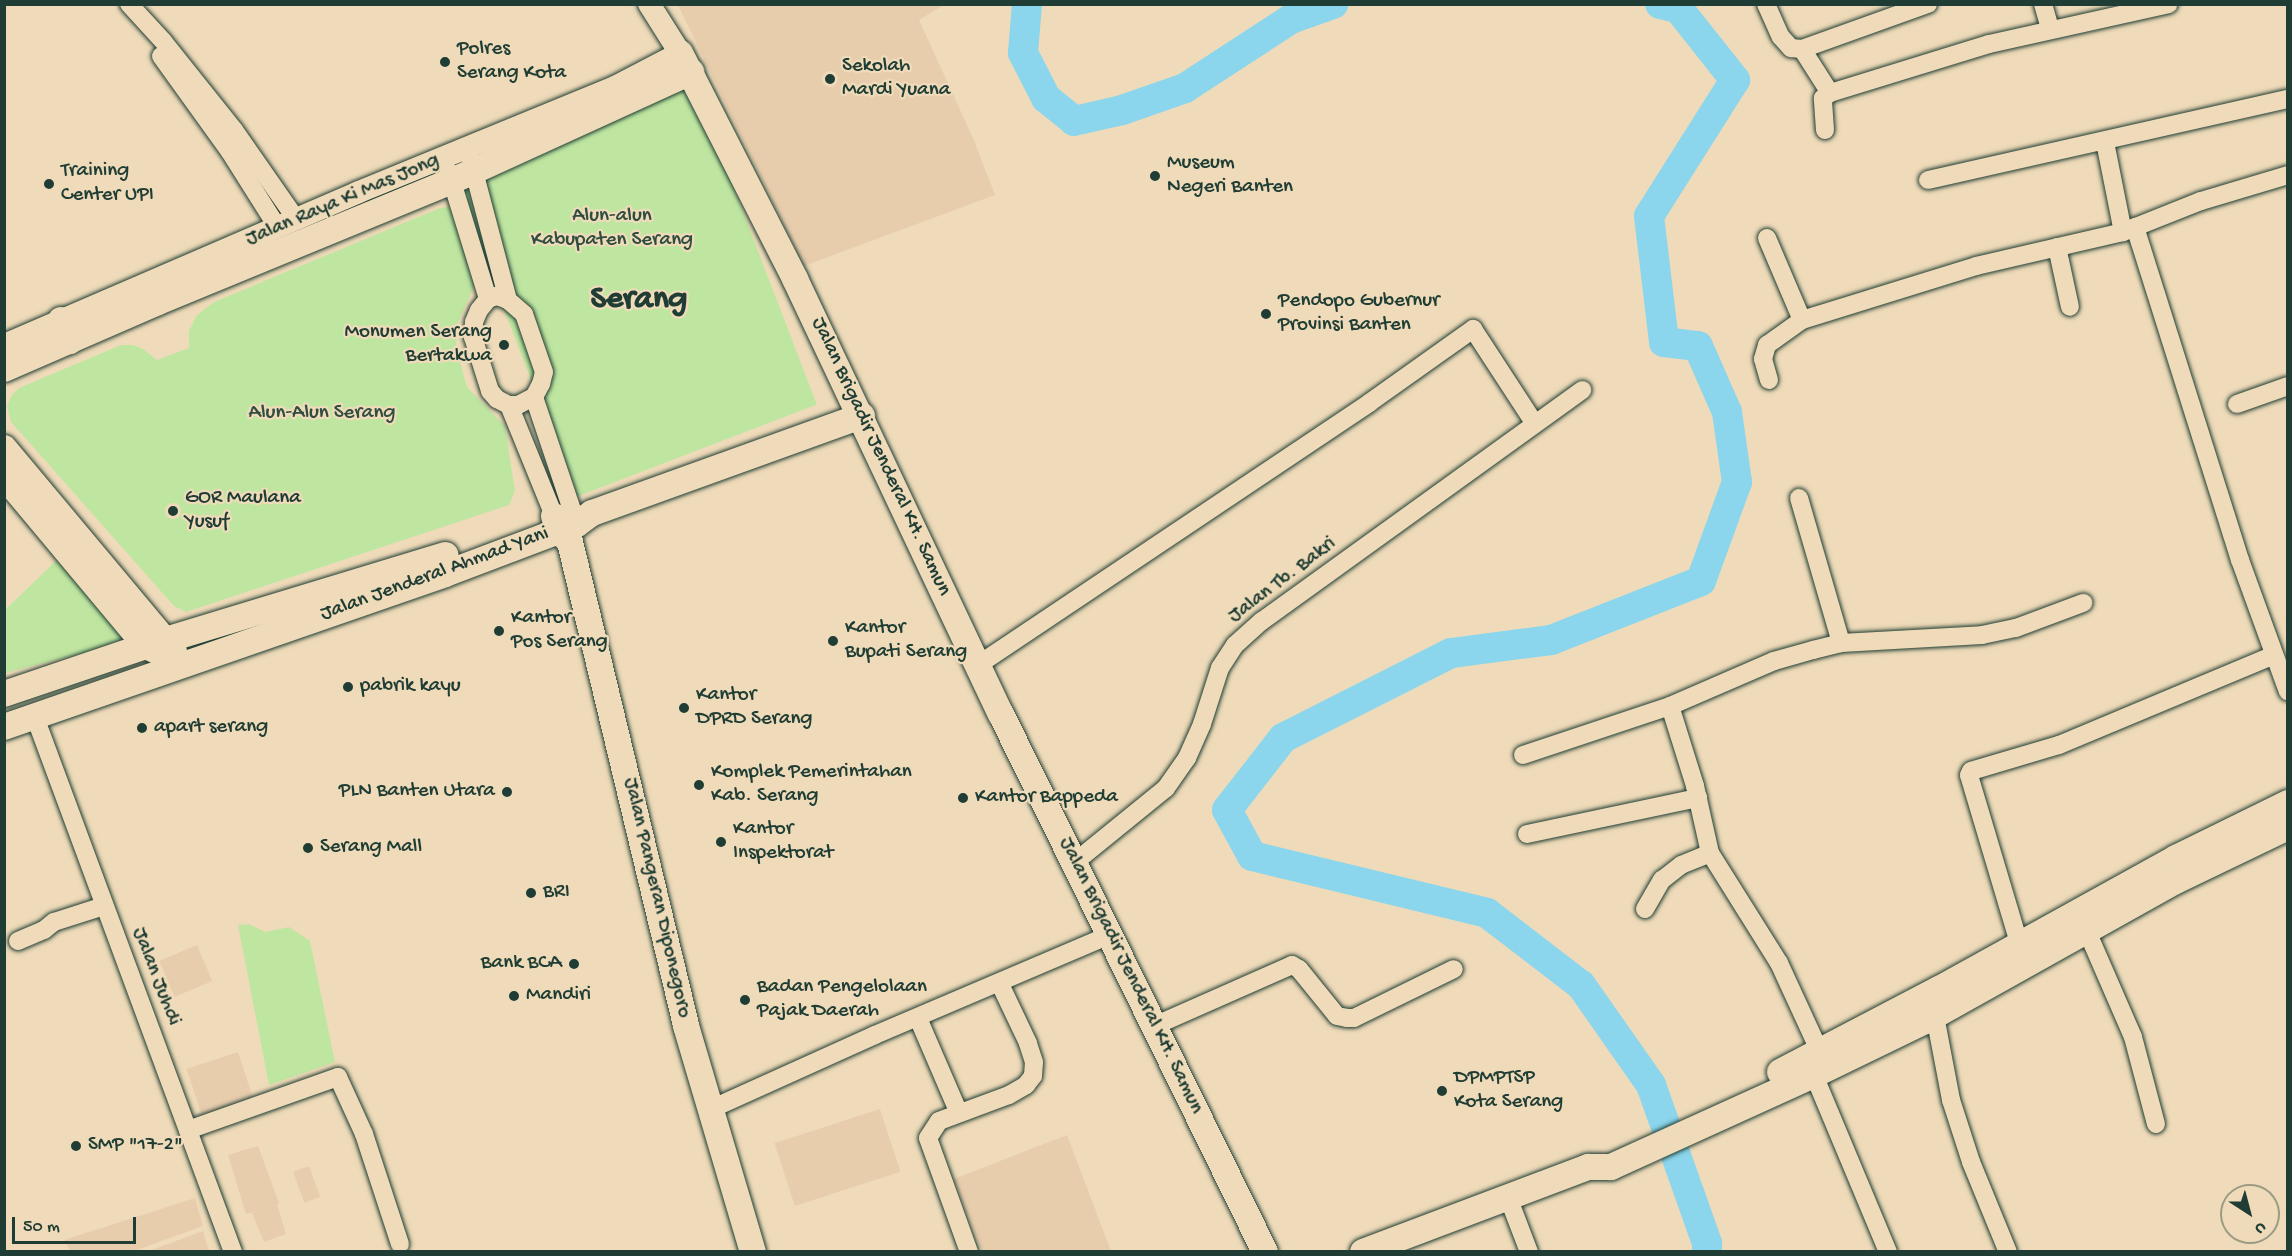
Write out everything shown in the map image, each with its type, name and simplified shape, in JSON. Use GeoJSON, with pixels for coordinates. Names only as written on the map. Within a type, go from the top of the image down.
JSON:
{"type":"FeatureCollection","features":[{"type":"Feature","properties":{"kind":"main road"},"geometry":{"type":"LineString","coordinates":[[4,369],[65,330],[459,165],[686,63]]}},
{"type":"Feature","properties":{"kind":"main road","name":"Jalan Brigadir Jenderal KH. Samun"},"geometry":{"type":"LineString","coordinates":[[686,63],[862,416],[978,665],[1265,1251]]}},
{"type":"Feature","properties":{"kind":"main road","name":"Jalan Jenderal Ahmad Yani"},"geometry":{"type":"LineString","coordinates":[[4,727],[186,665],[315,617],[445,574],[571,523],[862,416]]}},
{"type":"Feature","properties":{"kind":"main road"},"geometry":{"type":"LineString","coordinates":[[4,448],[32,494],[156,643],[186,665]]}},
{"type":"Feature","properties":{"kind":"main road"},"geometry":{"type":"LineString","coordinates":[[4,476],[32,494]]}},
{"type":"Feature","properties":{"kind":"main road"},"geometry":{"type":"LineString","coordinates":[[4,694],[156,643],[426,562],[571,523]]}},
{"type":"Feature","properties":{"kind":"main road","name":"Jalan Pangeran Diponegoro"},"geometry":{"type":"LineString","coordinates":[[571,523],[686,1026],[753,1251]]}},
{"type":"Feature","properties":{"kind":"main road"},"geometry":{"type":"LineString","coordinates":[[1363,1251],[1588,1167],[1611,1167],[1623,1152],[1817,1063],[1935,1016],[2176,858],[2288,803]]}},
{"type":"Feature","properties":{"kind":"main road"},"geometry":{"type":"LineString","coordinates":[[1817,1063],[2019,943],[2083,921],[2176,881],[2288,827]]}},
{"type":"Feature","properties":{"kind":"street"},"geometry":{"type":"LineString","coordinates":[[649,4],[686,63]]}},
{"type":"Feature","properties":{"kind":"street"},"geometry":{"type":"LineString","coordinates":[[1766,4],[1781,37],[1791,48],[1802,49],[1928,4]]}},
{"type":"Feature","properties":{"kind":"street"},"geometry":{"type":"LineString","coordinates":[[2043,4],[2050,29]]}},
{"type":"Feature","properties":{"kind":"street"},"geometry":{"type":"LineString","coordinates":[[1825,130],[1823,98],[1830,93],[1989,44],[2169,4]]}},
{"type":"Feature","properties":{"kind":"street"},"geometry":{"type":"LineString","coordinates":[[135,10],[150,42],[230,152],[287,224]]}},
{"type":"Feature","properties":{"kind":"street"},"geometry":{"type":"LineString","coordinates":[[1802,49],[1830,93]]}},
{"type":"Feature","properties":{"kind":"street"},"geometry":{"type":"LineString","coordinates":[[1928,180],[2288,99]]}},
{"type":"Feature","properties":{"kind":"street"},"geometry":{"type":"LineString","coordinates":[[2105,142],[2129,229],[2240,560],[2288,692]]}},
{"type":"Feature","properties":{"kind":"street"},"geometry":{"type":"LineString","coordinates":[[459,165],[488,299]]}},
{"type":"Feature","properties":{"kind":"street"},"geometry":{"type":"LineString","coordinates":[[459,165],[508,300]]}},
{"type":"Feature","properties":{"kind":"street","name":"Jalan Raya Ki Mas Jong"},"geometry":{"type":"LineString","coordinates":[[4,345],[65,330],[287,224],[459,165]]}},
{"type":"Feature","properties":{"kind":"street"},"geometry":{"type":"LineString","coordinates":[[1769,380],[1763,359],[1767,345],[1802,320],[1976,266],[2129,229],[2201,201],[2288,175]]}},
{"type":"Feature","properties":{"kind":"street"},"geometry":{"type":"LineString","coordinates":[[1767,238],[1802,320]]}},
{"type":"Feature","properties":{"kind":"street"},"geometry":{"type":"LineString","coordinates":[[2057,248],[2070,307]]}},
{"type":"Feature","properties":{"kind":"street"},"geometry":{"type":"LineString","coordinates":[[497,296],[508,300],[524,314],[544,372],[534,397],[518,405],[509,405],[497,399],[490,391],[473,338],[474,322],[488,299],[497,296]]}},
{"type":"Feature","properties":{"kind":"street"},"geometry":{"type":"LineString","coordinates":[[978,665],[1369,403],[1473,329],[1535,424]]}},
{"type":"Feature","properties":{"kind":"street"},"geometry":{"type":"LineString","coordinates":[[2237,404],[2288,386]]}},
{"type":"Feature","properties":{"kind":"street","name":"Jalan Tb. Bakri"},"geometry":{"type":"LineString","coordinates":[[1075,862],[1166,788],[1187,758],[1202,724],[1220,668],[1235,645],[1262,621],[1582,390]]}},
{"type":"Feature","properties":{"kind":"street"},"geometry":{"type":"LineString","coordinates":[[534,397],[571,523]]}},
{"type":"Feature","properties":{"kind":"street"},"geometry":{"type":"LineString","coordinates":[[509,405],[571,523]]}},
{"type":"Feature","properties":{"kind":"street"},"geometry":{"type":"LineString","coordinates":[[1799,498],[1841,643]]}},
{"type":"Feature","properties":{"kind":"street"},"geometry":{"type":"LineString","coordinates":[[1522,755],[1670,706],[1774,661],[1841,643],[1982,635],[2016,628],[2083,603]]}},
{"type":"Feature","properties":{"kind":"street"},"geometry":{"type":"LineString","coordinates":[[2019,943],[1969,775],[1971,771],[2059,745],[2274,655]]}},
{"type":"Feature","properties":{"kind":"street"},"geometry":{"type":"LineString","coordinates":[[1670,706],[1698,798],[1710,853],[1779,963],[1888,1251]]}},
{"type":"Feature","properties":{"kind":"street","name":"Jalan Juhdi"},"geometry":{"type":"LineString","coordinates":[[35,717],[233,1251]]}},
{"type":"Feature","properties":{"kind":"street"},"geometry":{"type":"LineString","coordinates":[[1527,834],[1698,798]]}},
{"type":"Feature","properties":{"kind":"street"},"geometry":{"type":"LineString","coordinates":[[1645,909],[1662,880],[1682,865],[1710,853]]}},
{"type":"Feature","properties":{"kind":"street"},"geometry":{"type":"LineString","coordinates":[[18,941],[44,930],[54,922],[104,906]]}},
{"type":"Feature","properties":{"kind":"street"},"geometry":{"type":"LineString","coordinates":[[2083,921],[2133,1037],[2156,1124]]}},
{"type":"Feature","properties":{"kind":"street"},"geometry":{"type":"LineString","coordinates":[[711,1110],[1110,935]]}},
{"type":"Feature","properties":{"kind":"street"},"geometry":{"type":"LineString","coordinates":[[1154,1026],[1292,965],[1299,969],[1337,1016],[1347,1018],[1354,1018],[1454,969]]}},
{"type":"Feature","properties":{"kind":"street"},"geometry":{"type":"LineString","coordinates":[[969,1251],[928,1138],[939,1121],[1009,1095],[1026,1085],[1033,1076],[1034,1062],[1028,1043],[1000,984]]}},
{"type":"Feature","properties":{"kind":"street"},"geometry":{"type":"LineString","coordinates":[[1935,1016],[1955,1111],[1971,1162],[2008,1251]]}},
{"type":"Feature","properties":{"kind":"street"},"geometry":{"type":"LineString","coordinates":[[918,1018],[959,1113]]}},
{"type":"Feature","properties":{"kind":"street"},"geometry":{"type":"LineString","coordinates":[[188,1130],[338,1077],[364,1134],[400,1244]]}},
{"type":"Feature","properties":{"kind":"street"},"geometry":{"type":"LineString","coordinates":[[1508,1197],[1529,1251]]}},
{"type":"Feature","properties":{"kind":"shaded area","name":"Sekolah Mardi Yuana"},"geometry":{"type":"Polygon","coordinates":[[[678,5],[944,5],[919,20],[973,138],[995,195],[804,266],[678,5]]]}},
{"type":"Feature","properties":{"kind":"shaded area"},"geometry":{"type":"Polygon","coordinates":[[[197,945],[212,981],[174,997],[159,961],[197,945]]]}},
{"type":"Feature","properties":{"kind":"shaded area"},"geometry":{"type":"Polygon","coordinates":[[[238,1052],[253,1099],[202,1115],[187,1069],[238,1052]]]}},
{"type":"Feature","properties":{"kind":"shaded area"},"geometry":{"type":"Polygon","coordinates":[[[880,1109],[900,1172],[795,1206],[774,1143],[880,1109]]]}},
{"type":"Feature","properties":{"kind":"shaded area"},"geometry":{"type":"Polygon","coordinates":[[[1067,1135],[1111,1251],[982,1251],[954,1179],[1067,1135]]]}},
{"type":"Feature","properties":{"kind":"shaded area"},"geometry":{"type":"Polygon","coordinates":[[[258,1146],[279,1203],[277,1204],[286,1234],[264,1242],[252,1213],[256,1211],[246,1214],[228,1155],[258,1146]]]}},
{"type":"Feature","properties":{"kind":"shaded area"},"geometry":{"type":"Polygon","coordinates":[[[309,1166],[320,1197],[304,1203],[293,1172],[309,1166]]]}},
{"type":"Feature","properties":{"kind":"shaded area"},"geometry":{"type":"Polygon","coordinates":[[[195,1198],[203,1226],[134,1251],[70,1251],[64,1240],[195,1198]]]}},
{"type":"Feature","properties":{"kind":"shaded area"},"geometry":{"type":"Polygon","coordinates":[[[203,1231],[209,1251],[149,1251],[203,1231]]]}},
{"type":"Feature","properties":{"kind":"green space","name":"Alun-alun Kabupaten Serang"},"geometry":{"type":"Polygon","coordinates":[[[685,61],[817,405],[576,497],[444,153],[685,61]]]}},
{"type":"Feature","properties":{"kind":"green space","name":"Alun-Alun Serang"},"geometry":{"type":"Polygon","coordinates":[[[448,207],[455,211],[475,283],[457,325],[456,347],[467,387],[505,426],[515,491],[509,505],[186,612],[174,606],[11,422],[7,406],[12,395],[19,388],[121,345],[133,345],[143,349],[157,360],[189,348],[189,331],[196,316],[214,302],[440,208],[448,207]]]}},
{"type":"Feature","properties":{"kind":"green space"},"geometry":{"type":"Polygon","coordinates":[[[64,553],[129,641],[5,673],[5,610],[64,553]]]}},
{"type":"Feature","properties":{"kind":"green space"},"geometry":{"type":"Polygon","coordinates":[[[249,924],[265,932],[289,927],[310,941],[335,1062],[269,1085],[238,925],[249,924]]]}},
{"type":"Feature","properties":{"kind":"waterway"},"geometry":{"type":"LineString","coordinates":[[1027,4],[1023,53],[1046,98],[1074,121],[1122,110],[1185,88],[1291,19],[1333,4]]}},
{"type":"Feature","properties":{"kind":"waterway"},"geometry":{"type":"LineString","coordinates":[[1660,4],[1678,8],[1735,80],[1649,216],[1664,342],[1698,346],[1727,412],[1737,482],[1701,581],[1551,640],[1451,653],[1283,738],[1227,810],[1252,856],[1487,913],[1581,985],[1651,1085],[1707,1243],[1707,1252]]}},
{"type":"Feature","properties":{"kind":"place","name":"Polres Serang Kota"},"geometry":{"type":"Point","coordinates":[445,62]}},
{"type":"Feature","properties":{"kind":"place","name":"Sekolah Mardi Yuana"},"geometry":{"type":"Point","coordinates":[830,79]}},
{"type":"Feature","properties":{"kind":"place","name":"Museum Negeri Banten"},"geometry":{"type":"Point","coordinates":[1155,176]}},
{"type":"Feature","properties":{"kind":"place","name":"Training Center UPI"},"geometry":{"type":"Point","coordinates":[49,184]}},
{"type":"Feature","properties":{"kind":"place","name":"Pendopo Gubernur Provinsi Banten"},"geometry":{"type":"Point","coordinates":[1266,314]}},
{"type":"Feature","properties":{"kind":"place","name":"Monumen Serang Bertakwa"},"geometry":{"type":"Point","coordinates":[504,345]}},
{"type":"Feature","properties":{"kind":"place","name":"GOR Maulana Yusuf"},"geometry":{"type":"Point","coordinates":[173,511]}},
{"type":"Feature","properties":{"kind":"place","name":"Kantor Pos Serang"},"geometry":{"type":"Point","coordinates":[499,631]}},
{"type":"Feature","properties":{"kind":"place","name":"Kantor Bupati Serang"},"geometry":{"type":"Point","coordinates":[833,641]}},
{"type":"Feature","properties":{"kind":"place","name":"pabrik kayu"},"geometry":{"type":"Point","coordinates":[348,687]}},
{"type":"Feature","properties":{"kind":"place","name":"Kantor DPRD Serang"},"geometry":{"type":"Point","coordinates":[684,708]}},
{"type":"Feature","properties":{"kind":"place","name":"apart serang"},"geometry":{"type":"Point","coordinates":[142,728]}},
{"type":"Feature","properties":{"kind":"place","name":"Komplek Pemerintahan Kab. Serang"},"geometry":{"type":"Point","coordinates":[699,785]}},
{"type":"Feature","properties":{"kind":"place","name":"PLN Banten Utara"},"geometry":{"type":"Point","coordinates":[507,792]}},
{"type":"Feature","properties":{"kind":"place","name":"Kantor Bappeda"},"geometry":{"type":"Point","coordinates":[963,798]}},
{"type":"Feature","properties":{"kind":"place","name":"Kantor Inspektorat"},"geometry":{"type":"Point","coordinates":[721,842]}},
{"type":"Feature","properties":{"kind":"place","name":"Serang Mall"},"geometry":{"type":"Point","coordinates":[308,848]}},
{"type":"Feature","properties":{"kind":"place","name":"BRI"},"geometry":{"type":"Point","coordinates":[531,893]}},
{"type":"Feature","properties":{"kind":"place","name":"Bank BCA"},"geometry":{"type":"Point","coordinates":[574,964]}},
{"type":"Feature","properties":{"kind":"place","name":"Mandiri"},"geometry":{"type":"Point","coordinates":[514,996]}},
{"type":"Feature","properties":{"kind":"place","name":"Badan Pengelolaan Pajak Daerah"},"geometry":{"type":"Point","coordinates":[745,1000]}},
{"type":"Feature","properties":{"kind":"place","name":"DPMPTSP Kota Serang"},"geometry":{"type":"Point","coordinates":[1442,1091]}},
{"type":"Feature","properties":{"kind":"place","name":"SMP \"17-2\""},"geometry":{"type":"Point","coordinates":[76,1146]}},
{"type":"Feature","properties":{"kind":"district","name":"Serang"},"geometry":{"type":"Point","coordinates":[639,301]}}]}
